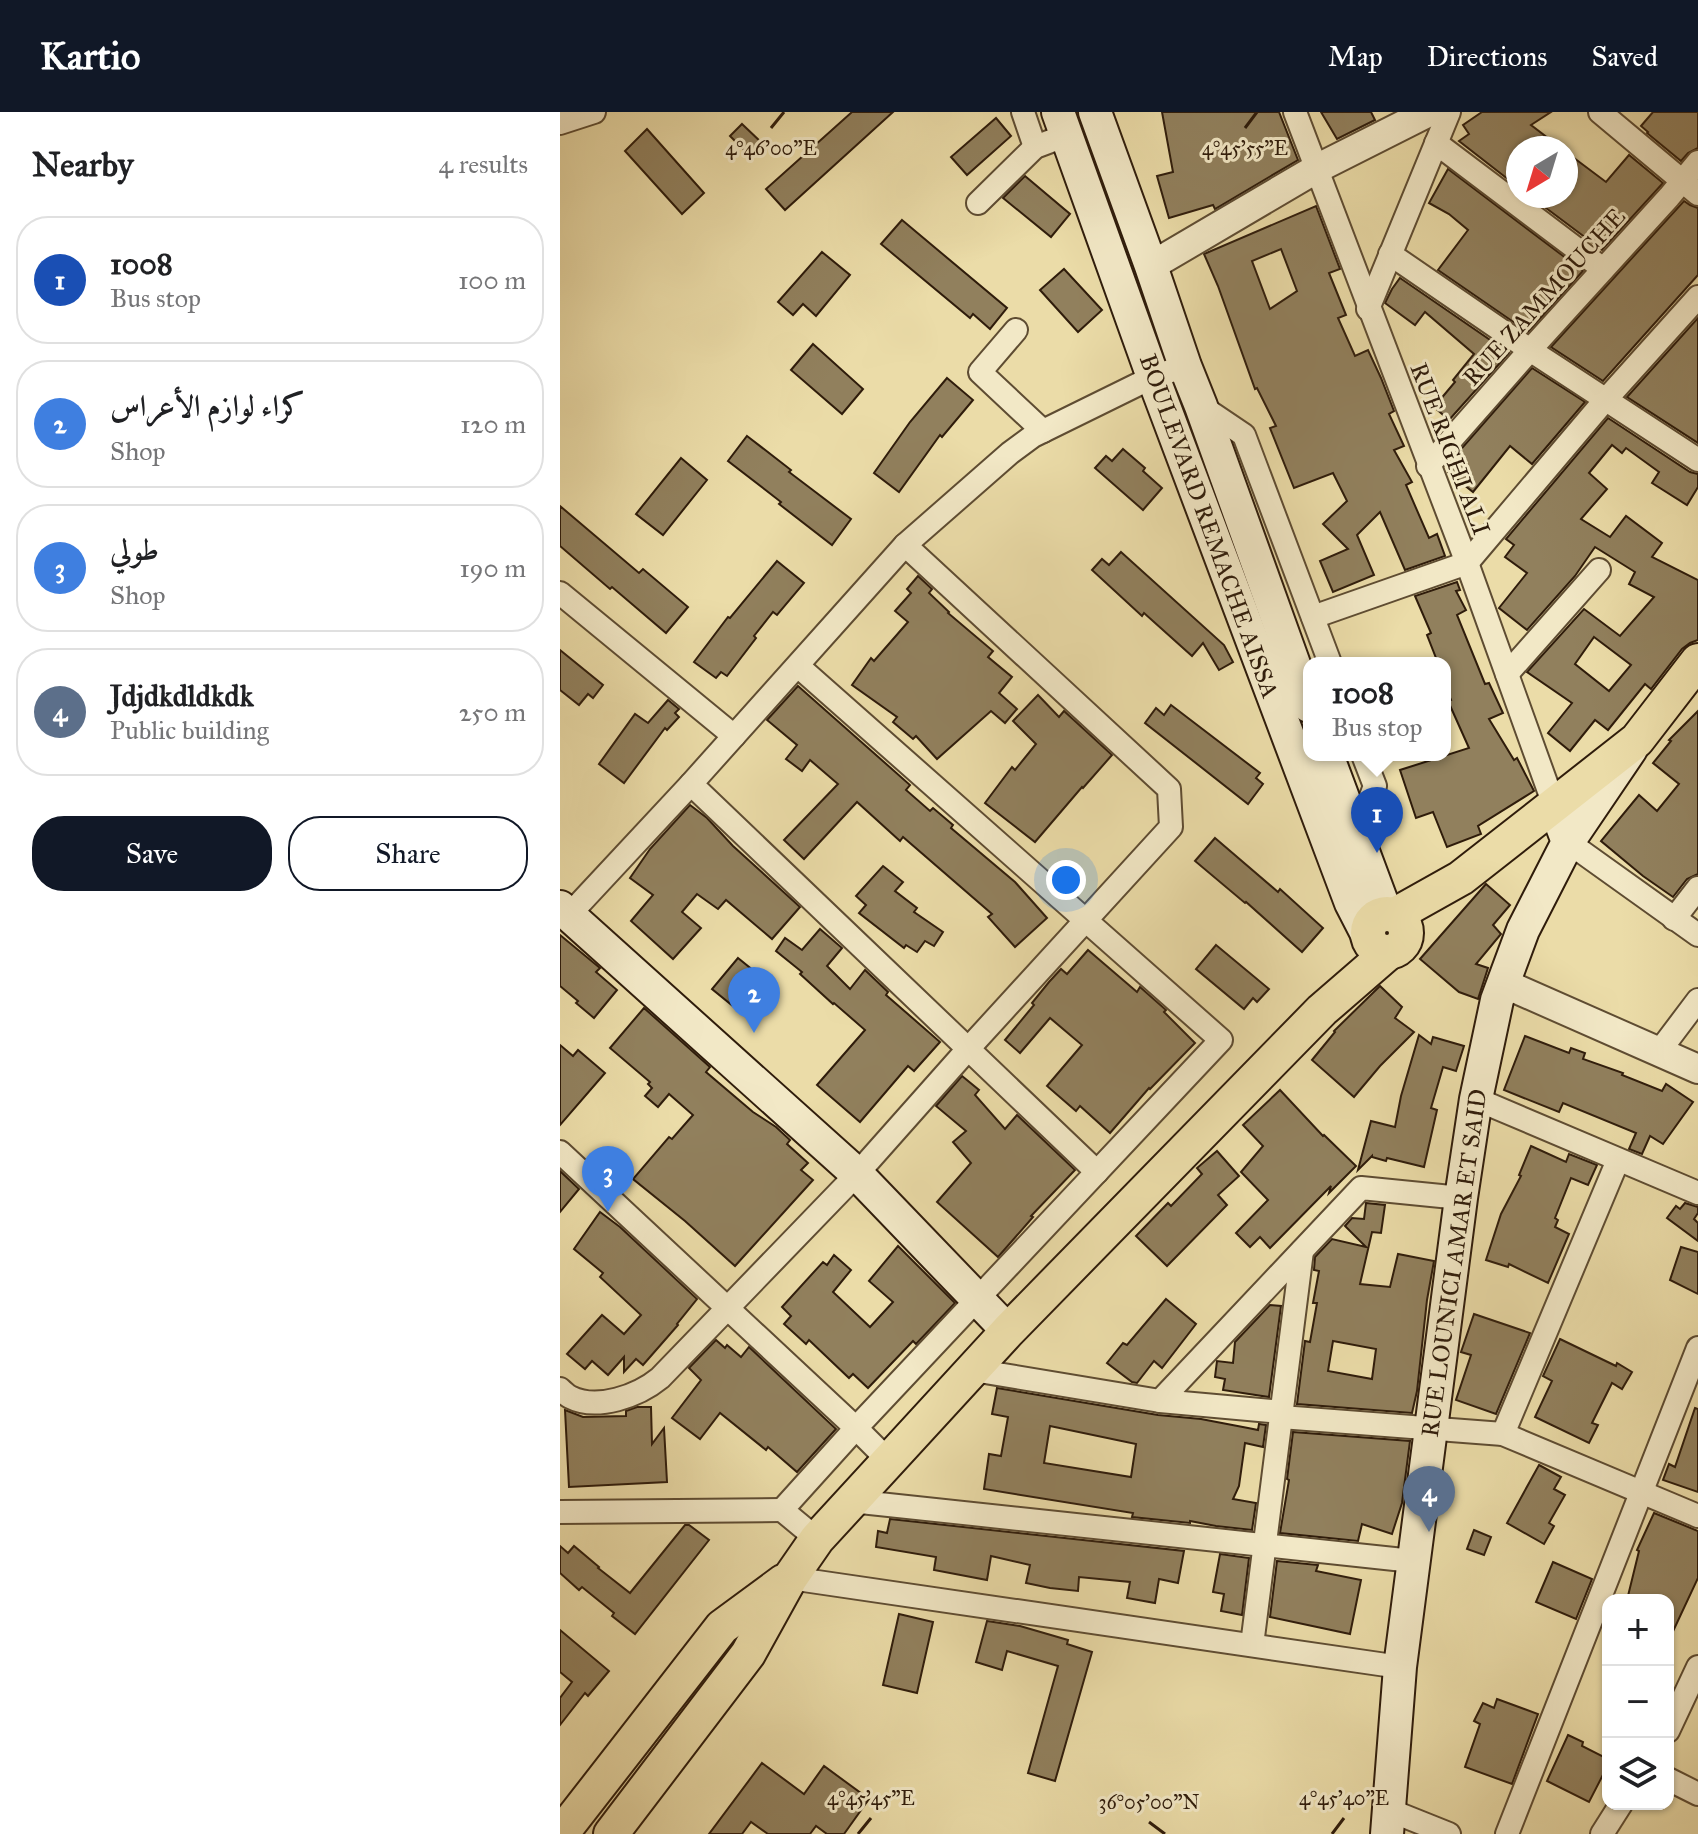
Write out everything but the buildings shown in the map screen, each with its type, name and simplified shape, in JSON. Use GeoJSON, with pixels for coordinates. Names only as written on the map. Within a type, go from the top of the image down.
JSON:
{"type":"FeatureCollection","features":[{"type":"Feature","properties":{"kind":"main road","name":"BOULEVARD REMACHE AISSA"},"geometry":{"type":"LineString","coordinates":[[1095,112],[1303,689]]}},
{"type":"Feature","properties":{"kind":"main road","name":"BOULEVARD REMACHE AISSA"},"geometry":{"type":"LineString","coordinates":[[1062,124],[1153,377],[1345,888],[1385,933]]}},
{"type":"Feature","properties":{"kind":"main road"},"geometry":{"type":"LineString","coordinates":[[611,1834],[748,1654],[790,1578],[817,1539],[1008,1331],[1322,1010],[1385,933],[1461,878],[1637,740],[1698,661]]}},
{"type":"Feature","properties":{"kind":"main road","name":"RUE LOUNICI AMAR ET SAID"},"geometry":{"type":"LineString","coordinates":[[1388,1822],[1400,1667],[1461,1198],[1476,1099],[1497,1000],[1523,930],[1568,842],[1637,740]]}},
{"type":"Feature","properties":{"kind":"main road"},"geometry":{"type":"LineString","coordinates":[[1329,761],[1385,933]]}},
{"type":"Feature","properties":{"kind":"main road"},"geometry":{"type":"LineString","coordinates":[[1554,805],[1568,842]]}},
{"type":"Feature","properties":{"kind":"main road"},"geometry":{"type":"LineString","coordinates":[[565,911],[857,1174],[1008,1331]]}},
{"type":"Feature","properties":{"kind":"main road"},"geometry":{"type":"LineString","coordinates":[[561,1834],[722,1627],[790,1578]]}},
{"type":"Feature","properties":{"kind":"street"},"geometry":{"type":"LineString","coordinates":[[560,123],[594,112]]}},
{"type":"Feature","properties":{"kind":"street"},"geometry":{"type":"LineString","coordinates":[[1023,112],[1035,147]]}},
{"type":"Feature","properties":{"kind":"street","name":"RUE RIGHI ALI"},"geometry":{"type":"LineString","coordinates":[[1295,112],[1467,563],[1554,805]]}},
{"type":"Feature","properties":{"kind":"street"},"geometry":{"type":"LineString","coordinates":[[1151,266],[1316,169],[1429,112]]}},
{"type":"Feature","properties":{"kind":"street"},"geometry":{"type":"LineString","coordinates":[[1368,309],[1449,112]]}},
{"type":"Feature","properties":{"kind":"street"},"geometry":{"type":"LineString","coordinates":[[1600,112],[1690,188]]}},
{"type":"Feature","properties":{"kind":"street"},"geometry":{"type":"LineString","coordinates":[[978,203],[1062,124]]}},
{"type":"Feature","properties":{"kind":"street"},"geometry":{"type":"LineString","coordinates":[[1436,143],[1603,269]]}},
{"type":"Feature","properties":{"kind":"street","name":"RUE ZAMMOUCHE"},"geometry":{"type":"LineString","coordinates":[[1428,466],[1603,269],[1690,188],[1698,162]]}},
{"type":"Feature","properties":{"kind":"street"},"geometry":{"type":"LineString","coordinates":[[1390,254],[1698,460]]}},
{"type":"Feature","properties":{"kind":"street"},"geometry":{"type":"LineString","coordinates":[[1313,617],[1467,563],[1606,399],[1698,297]]}},
{"type":"Feature","properties":{"kind":"street"},"geometry":{"type":"LineString","coordinates":[[1016,330],[980,372],[1043,431]]}},
{"type":"Feature","properties":{"kind":"street"},"geometry":{"type":"LineString","coordinates":[[565,911],[691,784],[905,545],[1010,453],[1043,431],[1153,377],[1185,366]]}},
{"type":"Feature","properties":{"kind":"street"},"geometry":{"type":"LineString","coordinates":[[1201,406],[1244,435],[1328,657]]}},
{"type":"Feature","properties":{"kind":"street"},"geometry":{"type":"LineString","coordinates":[[560,1389],[569,1397],[587,1402],[621,1399],[648,1388],[660,1378],[857,1174],[1171,827],[1169,789],[905,545]]}},
{"type":"Feature","properties":{"kind":"street"},"geometry":{"type":"LineString","coordinates":[[1507,674],[1599,570]]}},
{"type":"Feature","properties":{"kind":"street"},"geometry":{"type":"LineString","coordinates":[[560,593],[734,736]]}},
{"type":"Feature","properties":{"kind":"street"},"geometry":{"type":"LineString","coordinates":[[782,1510],[1221,1040],[798,666]]}},
{"type":"Feature","properties":{"kind":"street"},"geometry":{"type":"LineString","coordinates":[[1356,836],[1375,786],[1365,761]]}},
{"type":"Feature","properties":{"kind":"street"},"geometry":{"type":"LineString","coordinates":[[691,784],[1097,1172]]}},
{"type":"Feature","properties":{"kind":"street"},"geometry":{"type":"LineString","coordinates":[[1568,842],[1698,935]]}},
{"type":"Feature","properties":{"kind":"street"},"geometry":{"type":"LineString","coordinates":[[1674,919],[1698,888]]}},
{"type":"Feature","properties":{"kind":"street"},"geometry":{"type":"LineString","coordinates":[[1503,983],[1698,1069]]}},
{"type":"Feature","properties":{"kind":"street"},"geometry":{"type":"LineString","coordinates":[[1658,1053],[1698,1000]]}},
{"type":"Feature","properties":{"kind":"street"},"geometry":{"type":"LineString","coordinates":[[1476,1099],[1698,1193]]}},
{"type":"Feature","properties":{"kind":"street"},"geometry":{"type":"LineString","coordinates":[[560,1152],[889,1461]]}},
{"type":"Feature","properties":{"kind":"street"},"geometry":{"type":"LineString","coordinates":[[1503,1434],[1618,1160]]}},
{"type":"Feature","properties":{"kind":"street"},"geometry":{"type":"LineString","coordinates":[[1160,1401],[1361,1188],[1461,1198]]}},
{"type":"Feature","properties":{"kind":"street"},"geometry":{"type":"LineString","coordinates":[[1252,1645],[1302,1251]]}},
{"type":"Feature","properties":{"kind":"street"},"geometry":{"type":"LineString","coordinates":[[1507,1834],[1698,1348]]}},
{"type":"Feature","properties":{"kind":"street"},"geometry":{"type":"LineString","coordinates":[[973,1370],[1160,1401],[1503,1434],[1698,1516]]}},
{"type":"Feature","properties":{"kind":"street"},"geometry":{"type":"LineString","coordinates":[[851,1501],[1413,1561]]}},
{"type":"Feature","properties":{"kind":"street"},"geometry":{"type":"LineString","coordinates":[[560,1512],[782,1510],[817,1539]]}},
{"type":"Feature","properties":{"kind":"street"},"geometry":{"type":"LineString","coordinates":[[790,1578],[1400,1667]]}},
{"type":"Feature","properties":{"kind":"street"},"geometry":{"type":"LineString","coordinates":[[1674,1718],[1697,1670]]}},
{"type":"Feature","properties":{"kind":"street"},"geometry":{"type":"LineString","coordinates":[[1674,1782],[1698,1794]]}},
{"type":"Feature","properties":{"kind":"street"},"geometry":{"type":"LineString","coordinates":[[1602,1834],[1617,1810]]}},
{"type":"Feature","properties":{"kind":"street"},"geometry":{"type":"LineString","coordinates":[[1388,1822],[1449,1834]]}},
{"type":"Feature","properties":{"kind":"place","name":"1008"},"geometry":{"type":"Point","coordinates":[1377,853]}},
{"type":"Feature","properties":{"kind":"place","name":"كراء لوازم الأعراس"},"geometry":{"type":"Point","coordinates":[754,1033]}},
{"type":"Feature","properties":{"kind":"place","name":"طولي"},"geometry":{"type":"Point","coordinates":[608,1212]}},
{"type":"Feature","properties":{"kind":"place","name":"Jdjdkdldkdk"},"geometry":{"type":"Point","coordinates":[1429,1532]}}]}
